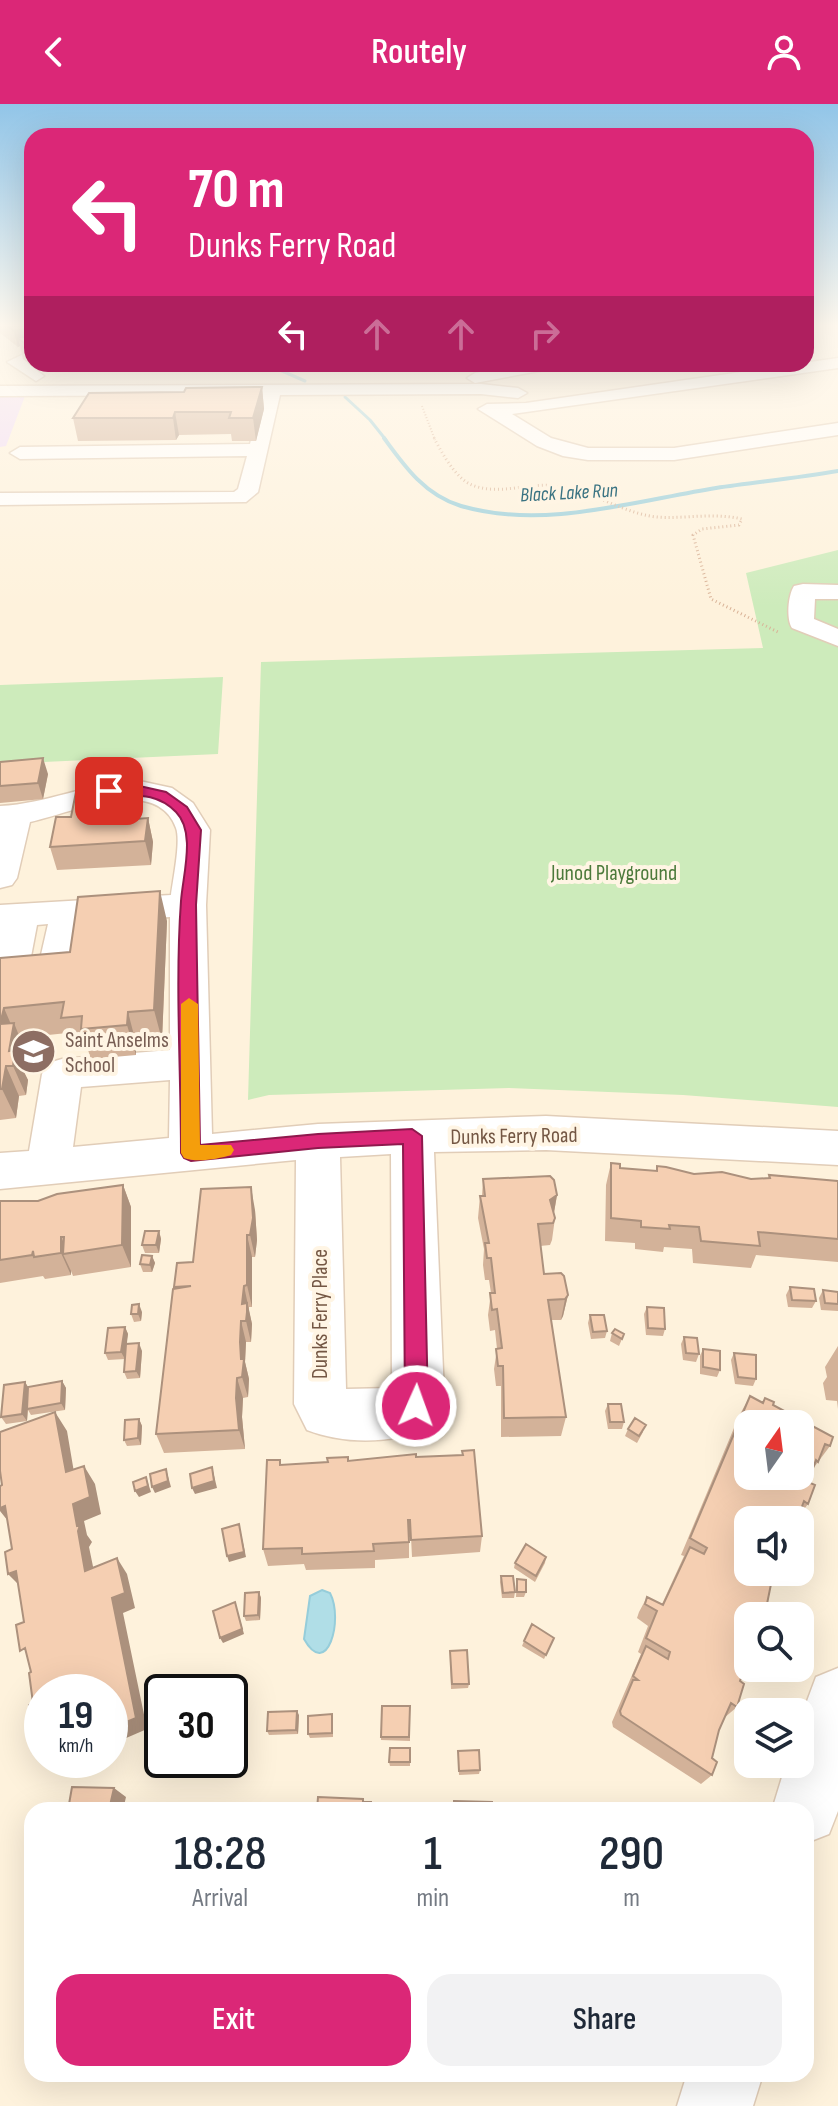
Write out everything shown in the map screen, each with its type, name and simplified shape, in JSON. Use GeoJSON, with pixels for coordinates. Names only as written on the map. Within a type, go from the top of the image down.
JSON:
{"type":"FeatureCollection","features":[{"type":"Feature","properties":{"kind":"street"},"geometry":{"type":"LineString","coordinates":[[0,499],[239,498],[248,492],[266,419]]}},
{"type":"Feature","properties":{"kind":"street"},"geometry":{"type":"LineString","coordinates":[[508,419],[544,442],[570,452],[588,454],[674,454],[838,429]]}},
{"type":"Feature","properties":{"kind":"street"},"geometry":{"type":"LineString","coordinates":[[16,466],[37,429]]}},
{"type":"Feature","properties":{"kind":"street"},"geometry":{"type":"LineString","coordinates":[[584,437],[608,446],[625,444],[628,439],[615,432]]}},
{"type":"Feature","properties":{"kind":"street"},"geometry":{"type":"LineString","coordinates":[[52,452],[64,433]]}},
{"type":"Feature","properties":{"kind":"street"},"geometry":{"type":"LineString","coordinates":[[16,466],[52,452],[256,460]]}},
{"type":"Feature","properties":{"kind":"street"},"geometry":{"type":"LineString","coordinates":[[16,466],[256,460]]}},
{"type":"Feature","properties":{"kind":"street"},"geometry":{"type":"LineString","coordinates":[[838,592],[803,591],[801,623],[838,638]]}},
{"type":"Feature","properties":{"kind":"street"},"geometry":{"type":"LineString","coordinates":[[0,878],[8,816],[56,807],[109,791],[135,789],[161,795],[182,810],[194,830],[188,905],[191,1153]]}},
{"type":"Feature","properties":{"kind":"street"},"geometry":{"type":"LineString","coordinates":[[7,983],[11,915],[188,905]]}},
{"type":"Feature","properties":{"kind":"street"},"geometry":{"type":"LineString","coordinates":[[54,981],[69,912]]}},
{"type":"Feature","properties":{"kind":"street"},"geometry":{"type":"LineString","coordinates":[[49,1165],[62,1074],[190,1063]]}},
{"type":"Feature","properties":{"kind":"street","name":"Dunks Ferry Road"},"geometry":{"type":"LineString","coordinates":[[0,1171],[318,1141],[412,1136],[546,1133],[838,1148]]}},
{"type":"Feature","properties":{"kind":"street","name":"Dunks Ferry Place"},"geometry":{"type":"LineString","coordinates":[[318,1141],[320,1404],[326,1412],[334,1414],[404,1413],[416,1406],[418,1395],[412,1136]]}},
{"type":"Feature","properties":{"kind":"street"},"geometry":{"type":"LineString","coordinates":[[807,1802],[838,1699]]}},
{"type":"Feature","properties":{"kind":"street"},"geometry":{"type":"LineString","coordinates":[[715,2106],[722,2082]]}},
{"type":"Feature","properties":{"kind":"path"},"geometry":{"type":"LineString","coordinates":[[425,419],[432,436],[467,484],[491,489],[557,486],[622,505],[638,513],[657,516],[722,514],[742,519],[739,525],[702,529],[693,535],[707,592],[711,599],[726,609],[791,638]]}},
{"type":"Feature","properties":{"kind":"shaded area"},"geometry":{"type":"Polygon","coordinates":[[[0,419],[16,419],[6,446],[0,447],[0,419]]]}},
{"type":"Feature","properties":{"kind":"green space","name":"Junod Playground"},"geometry":{"type":"Polygon","coordinates":[[[838,550],[838,1107],[683,1095],[509,1088],[269,1095],[248,1100],[261,662],[763,648],[746,573],[838,550]]]}},
{"type":"Feature","properties":{"kind":"green space"},"geometry":{"type":"Polygon","coordinates":[[[223,677],[218,754],[0,764],[0,685],[223,677]]]}},
{"type":"Feature","properties":{"kind":"water"},"geometry":{"type":"Polygon","coordinates":[[[322,1590],[330,1593],[335,1617],[331,1642],[320,1653],[312,1650],[304,1639],[310,1596],[322,1590]]]}},
{"type":"Feature","properties":{"kind":"building"},"geometry":{"type":"Polygon","coordinates":[[[43,758],[38,783],[0,786],[0,762],[43,758]]]}},
{"type":"Feature","properties":{"kind":"building"},"geometry":{"type":"Polygon","coordinates":[[[116,775],[109,821],[148,818],[145,841],[50,847],[56,817],[71,817],[79,777],[116,775]]]}},
{"type":"Feature","properties":{"kind":"building"},"geometry":{"type":"Polygon","coordinates":[[[160,891],[154,1010],[128,1012],[127,1025],[81,1029],[82,1016],[61,1018],[64,1002],[4,1008],[0,1024],[0,958],[70,952],[78,897],[160,891]]]}},
{"type":"Feature","properties":{"kind":"building"},"geometry":{"type":"Polygon","coordinates":[[[14,1023],[9,1051],[15,1050],[13,1066],[6,1066],[2,1089],[0,1089],[0,1024],[14,1023]]]}},
{"type":"Feature","properties":{"kind":"building"},"geometry":{"type":"Polygon","coordinates":[[[611,1163],[620,1164],[620,1168],[657,1171],[657,1166],[694,1174],[722,1172],[751,1179],[770,1178],[769,1175],[838,1181],[838,1239],[758,1232],[760,1246],[701,1241],[699,1227],[641,1227],[641,1221],[611,1218],[611,1163]]]}},
{"type":"Feature","properties":{"kind":"building"},"geometry":{"type":"Polygon","coordinates":[[[550,1176],[557,1195],[550,1200],[555,1218],[553,1223],[538,1224],[544,1274],[561,1273],[568,1295],[565,1299],[548,1300],[566,1417],[504,1418],[503,1366],[498,1366],[496,1349],[502,1348],[497,1309],[492,1310],[490,1293],[495,1293],[491,1258],[487,1258],[485,1243],[489,1243],[480,1196],[485,1196],[483,1179],[550,1176]]]}},
{"type":"Feature","properties":{"kind":"building"},"geometry":{"type":"Polygon","coordinates":[[[123,1185],[122,1245],[63,1254],[64,1237],[61,1237],[61,1253],[34,1257],[33,1251],[32,1255],[0,1260],[0,1201],[38,1201],[57,1194],[123,1185]]]}},
{"type":"Feature","properties":{"kind":"building"},"geometry":{"type":"Polygon","coordinates":[[[251,1187],[253,1218],[250,1235],[247,1235],[247,1285],[244,1286],[242,1304],[247,1303],[247,1312],[246,1321],[241,1321],[240,1342],[241,1359],[244,1359],[242,1377],[237,1378],[236,1398],[239,1430],[156,1434],[173,1289],[191,1286],[174,1287],[177,1263],[193,1262],[201,1189],[251,1187]]]}},
{"type":"Feature","properties":{"kind":"building"},"geometry":{"type":"Polygon","coordinates":[[[145,1231],[159,1231],[156,1245],[142,1245],[145,1231]]]}},
{"type":"Feature","properties":{"kind":"building"},"geometry":{"type":"Polygon","coordinates":[[[142,1255],[152,1256],[150,1265],[140,1264],[142,1255]]]}},
{"type":"Feature","properties":{"kind":"building"},"geometry":{"type":"Polygon","coordinates":[[[790,1287],[814,1289],[816,1301],[792,1300],[790,1287]]]}},
{"type":"Feature","properties":{"kind":"building"},"geometry":{"type":"Polygon","coordinates":[[[823,1290],[838,1292],[838,1304],[825,1303],[823,1290]]]}},
{"type":"Feature","properties":{"kind":"building"},"geometry":{"type":"Polygon","coordinates":[[[139,1304],[138,1314],[131,1314],[132,1305],[139,1304]]]}},
{"type":"Feature","properties":{"kind":"building"},"geometry":{"type":"Polygon","coordinates":[[[647,1307],[664,1308],[665,1329],[648,1328],[647,1307]]]}},
{"type":"Feature","properties":{"kind":"building"},"geometry":{"type":"Polygon","coordinates":[[[590,1315],[604,1315],[607,1331],[593,1332],[590,1315]]]}},
{"type":"Feature","properties":{"kind":"building"},"geometry":{"type":"Polygon","coordinates":[[[125,1327],[121,1352],[105,1353],[108,1328],[125,1327]]]}},
{"type":"Feature","properties":{"kind":"building"},"geometry":{"type":"Polygon","coordinates":[[[615,1329],[624,1334],[622,1339],[612,1333],[615,1329]]]}},
{"type":"Feature","properties":{"kind":"building"},"geometry":{"type":"Polygon","coordinates":[[[684,1337],[697,1338],[699,1354],[686,1353],[684,1337]]]}},
{"type":"Feature","properties":{"kind":"building"},"geometry":{"type":"Polygon","coordinates":[[[139,1343],[136,1371],[124,1372],[126,1344],[139,1343]]]}},
{"type":"Feature","properties":{"kind":"building"},"geometry":{"type":"Polygon","coordinates":[[[703,1349],[720,1351],[720,1370],[703,1367],[703,1349]]]}},
{"type":"Feature","properties":{"kind":"building"},"geometry":{"type":"Polygon","coordinates":[[[734,1353],[756,1355],[756,1379],[738,1377],[734,1353]]]}},
{"type":"Feature","properties":{"kind":"building"},"geometry":{"type":"Polygon","coordinates":[[[62,1381],[61,1403],[27,1409],[28,1387],[62,1381]]]}},
{"type":"Feature","properties":{"kind":"building"},"geometry":{"type":"Polygon","coordinates":[[[25,1382],[22,1414],[1,1417],[4,1385],[25,1382]]]}},
{"type":"Feature","properties":{"kind":"building"},"geometry":{"type":"Polygon","coordinates":[[[750,1396],[763,1403],[765,1398],[774,1402],[773,1405],[782,1410],[744,1410],[750,1396]]]}},
{"type":"Feature","properties":{"kind":"building"},"geometry":{"type":"Polygon","coordinates":[[[608,1404],[621,1404],[624,1422],[610,1422],[608,1404]]]}},
{"type":"Feature","properties":{"kind":"building"},"geometry":{"type":"Polygon","coordinates":[[[55,1412],[66,1472],[84,1466],[90,1497],[73,1504],[77,1526],[80,1525],[78,1531],[85,1571],[117,1558],[125,1593],[112,1598],[127,1674],[29,1674],[25,1648],[20,1651],[16,1625],[24,1622],[16,1571],[8,1574],[5,1552],[12,1549],[5,1506],[0,1508],[0,1432],[55,1412]]]}},
{"type":"Feature","properties":{"kind":"building"},"geometry":{"type":"Polygon","coordinates":[[[635,1418],[646,1425],[639,1436],[628,1429],[635,1418]]]}},
{"type":"Feature","properties":{"kind":"building"},"geometry":{"type":"Polygon","coordinates":[[[139,1419],[138,1438],[124,1440],[125,1420],[139,1419]]]}},
{"type":"Feature","properties":{"kind":"building"},"geometry":{"type":"Polygon","coordinates":[[[814,1427],[833,1437],[830,1446],[825,1444],[818,1462],[816,1460],[814,1466],[814,1427]]]}},
{"type":"Feature","properties":{"kind":"building"},"geometry":{"type":"Polygon","coordinates":[[[734,1434],[734,1490],[813,1490],[808,1504],[804,1501],[802,1506],[734,1506],[734,1586],[771,1586],[767,1602],[734,1602],[734,1682],[744,1684],[740,1698],[734,1698],[734,1705],[731,1703],[719,1730],[712,1758],[717,1762],[712,1775],[621,1715],[620,1711],[633,1680],[638,1680],[633,1676],[646,1646],[668,1659],[670,1652],[646,1638],[657,1611],[645,1604],[647,1597],[663,1605],[690,1547],[704,1554],[707,1548],[690,1538],[734,1434]]]}},
{"type":"Feature","properties":{"kind":"building"},"geometry":{"type":"Polygon","coordinates":[[[474,1450],[482,1536],[411,1540],[408,1520],[409,1542],[373,1544],[374,1551],[302,1554],[302,1548],[263,1549],[267,1460],[280,1460],[280,1465],[328,1462],[327,1458],[348,1457],[348,1461],[416,1454],[416,1457],[463,1455],[462,1451],[474,1450]]]}},
{"type":"Feature","properties":{"kind":"building"},"geometry":{"type":"Polygon","coordinates":[[[212,1467],[214,1481],[192,1488],[190,1474],[212,1467]]]}},
{"type":"Feature","properties":{"kind":"building"},"geometry":{"type":"Polygon","coordinates":[[[166,1469],[168,1481],[152,1487],[150,1474],[166,1469]]]}},
{"type":"Feature","properties":{"kind":"building"},"geometry":{"type":"Polygon","coordinates":[[[146,1477],[148,1486],[135,1491],[133,1482],[146,1477]]]}},
{"type":"Feature","properties":{"kind":"building"},"geometry":{"type":"Polygon","coordinates":[[[239,1524],[244,1552],[227,1556],[222,1529],[239,1524]]]}},
{"type":"Feature","properties":{"kind":"building"},"geometry":{"type":"Polygon","coordinates":[[[526,1544],[546,1557],[536,1576],[515,1563],[526,1544]]]}},
{"type":"Feature","properties":{"kind":"building"},"geometry":{"type":"Polygon","coordinates":[[[501,1576],[513,1576],[515,1592],[503,1593],[501,1576]]]}},
{"type":"Feature","properties":{"kind":"building"},"geometry":{"type":"Polygon","coordinates":[[[517,1579],[526,1580],[526,1592],[517,1592],[517,1579]]]}},
{"type":"Feature","properties":{"kind":"building"},"geometry":{"type":"Polygon","coordinates":[[[259,1592],[258,1615],[244,1616],[245,1593],[259,1592]]]}},
{"type":"Feature","properties":{"kind":"building"},"geometry":{"type":"Polygon","coordinates":[[[235,1602],[242,1629],[220,1638],[213,1611],[235,1602]]]}},
{"type":"Feature","properties":{"kind":"building"},"geometry":{"type":"Polygon","coordinates":[[[532,1624],[554,1638],[546,1655],[524,1641],[532,1624]]]}},
{"type":"Feature","properties":{"kind":"building"},"geometry":{"type":"Polygon","coordinates":[[[467,1650],[469,1684],[452,1684],[450,1651],[467,1650]]]}},
{"type":"Feature","properties":{"kind":"building"},"geometry":{"type":"Polygon","coordinates":[[[128,1678],[136,1718],[128,1721],[128,1678]]]}},
{"type":"Feature","properties":{"kind":"building"},"geometry":{"type":"Polygon","coordinates":[[[382,1706],[410,1706],[409,1737],[381,1737],[382,1706]]]}},
{"type":"Feature","properties":{"kind":"building"},"geometry":{"type":"Polygon","coordinates":[[[297,1711],[296,1730],[267,1731],[268,1712],[297,1711]]]}},
{"type":"Feature","properties":{"kind":"building"},"geometry":{"type":"Polygon","coordinates":[[[332,1714],[332,1733],[308,1734],[308,1716],[332,1714]]]}},
{"type":"Feature","properties":{"kind":"building"},"geometry":{"type":"Polygon","coordinates":[[[390,1748],[410,1748],[410,1762],[389,1762],[390,1748]]]}},
{"type":"Feature","properties":{"kind":"building"},"geometry":{"type":"Polygon","coordinates":[[[479,1750],[480,1770],[459,1771],[458,1751],[479,1750]]]}},
{"type":"Feature","properties":{"kind":"building"},"geometry":{"type":"Polygon","coordinates":[[[72,1787],[114,1788],[111,1802],[69,1802],[72,1787]]]}},
{"type":"Feature","properties":{"kind":"building"},"geometry":{"type":"Polygon","coordinates":[[[318,1797],[363,1799],[363,1802],[318,1802],[318,1797]]]}},
{"type":"Feature","properties":{"kind":"waterway","name":"Black Lake Run"},"geometry":{"type":"LineString","coordinates":[[369,419],[386,440]]}},
{"type":"Feature","properties":{"kind":"waterway","name":"Black Lake Run"},"geometry":{"type":"LineString","coordinates":[[384,438],[408,469],[437,495],[461,506],[492,513],[524,515],[589,511],[716,488],[838,471]]}},
{"type":"Feature","properties":{"kind":"slow traffic"},"geometry":{"type":"LineString","coordinates":[[189,1004],[191,1153],[224,1150]]}},
{"type":"Feature","properties":{"kind":"place","name":"Saint Anselms School"},"geometry":{"type":"Point","coordinates":[34,1052]}},
{"type":"Feature","properties":{"kind":"route"},"geometry":{"type":"LineString","coordinates":[[109,791],[135,789],[161,795],[182,810],[194,830],[188,905],[191,1153],[412,1136],[416,1406]]}}]}
